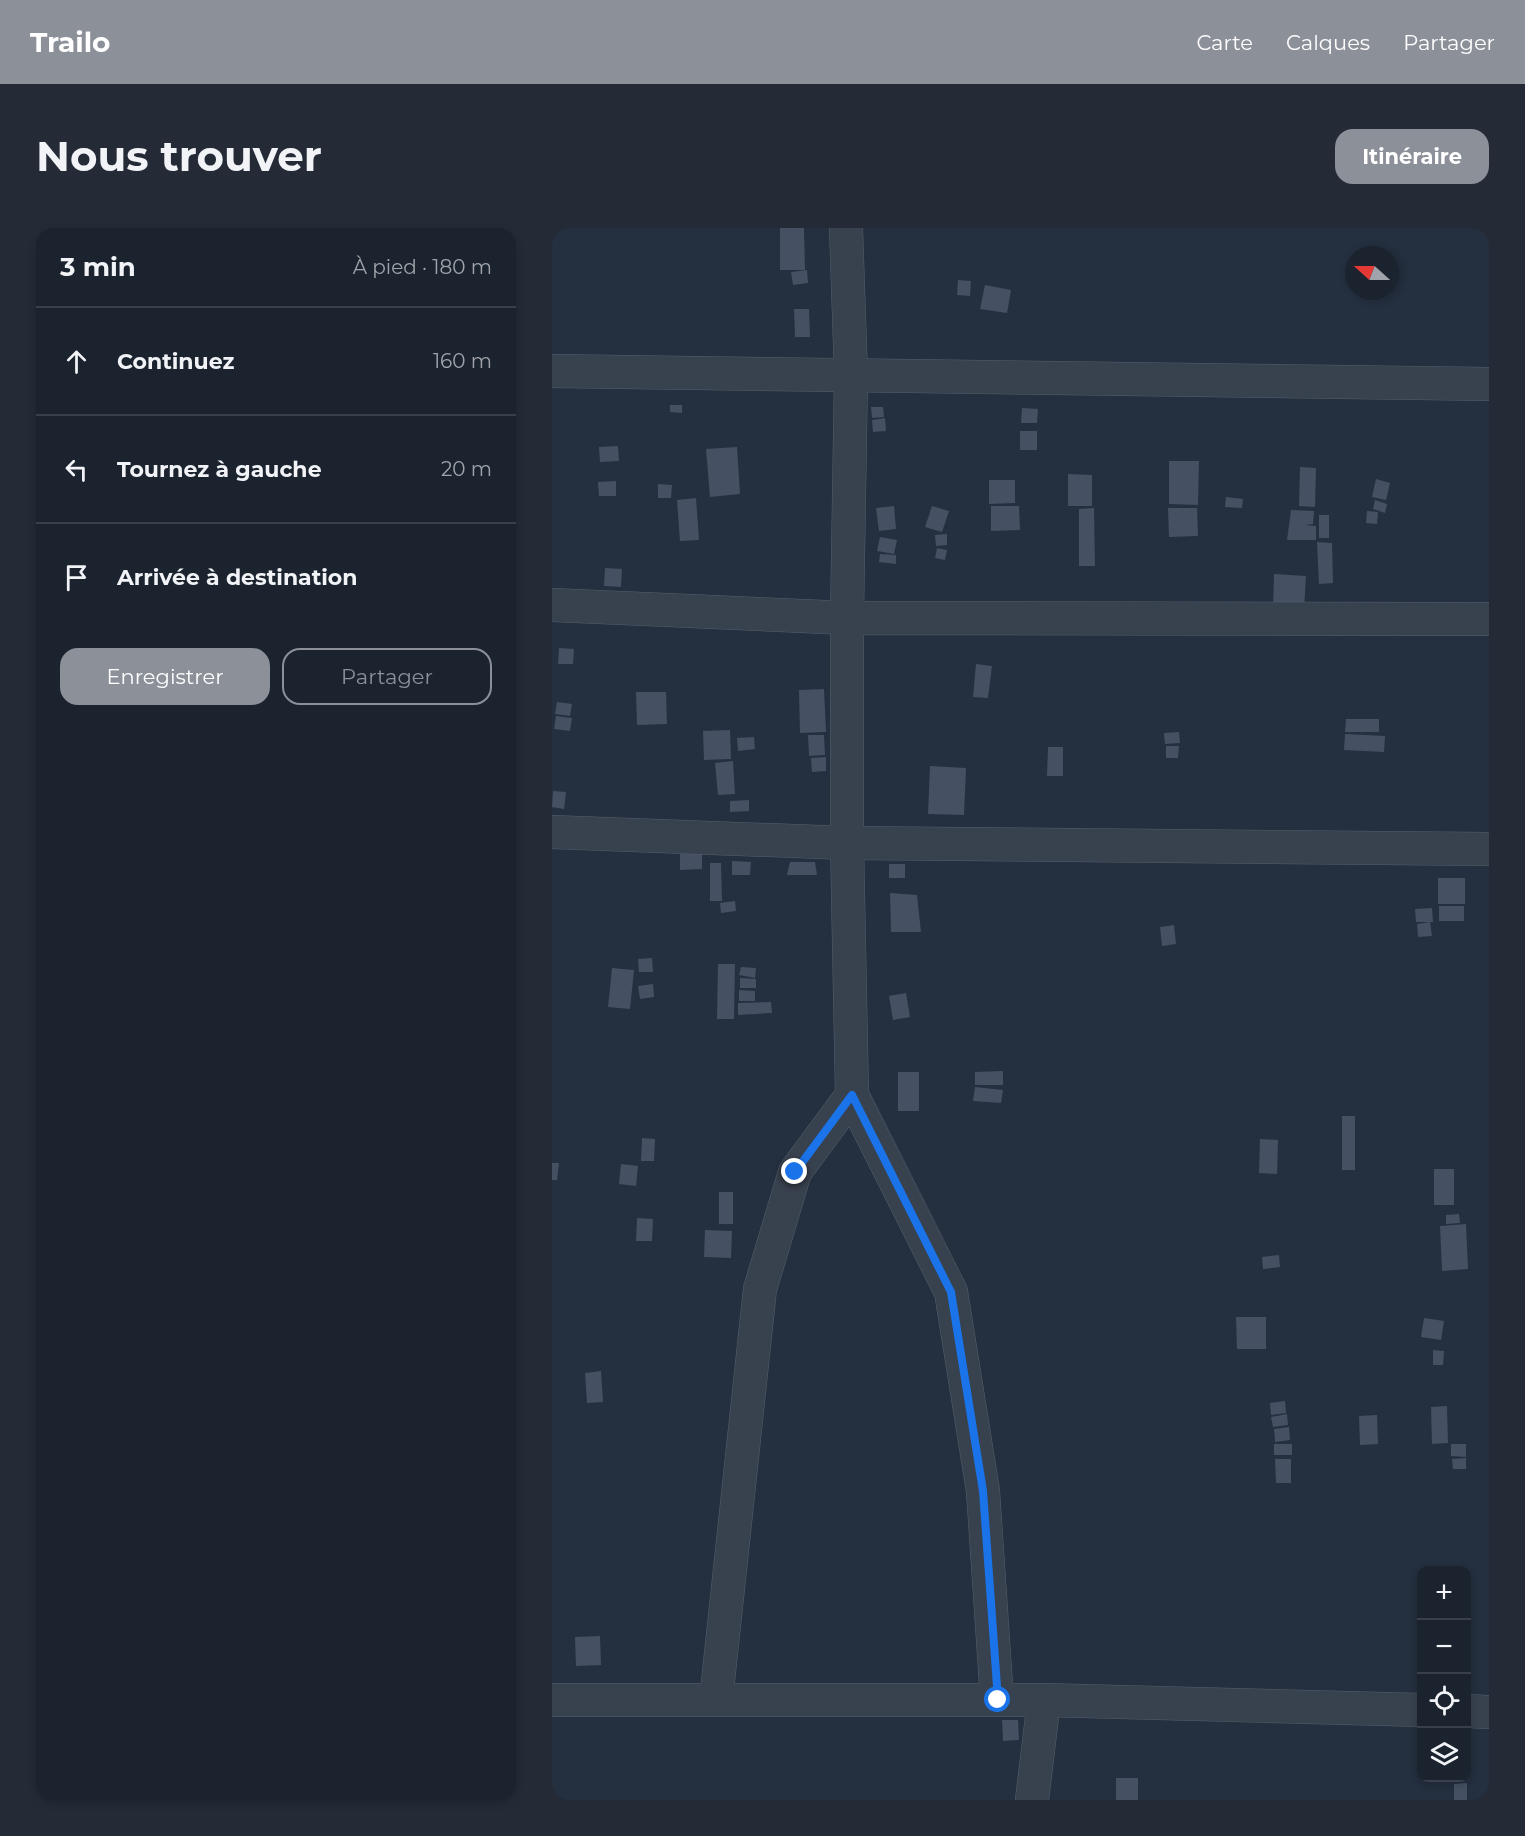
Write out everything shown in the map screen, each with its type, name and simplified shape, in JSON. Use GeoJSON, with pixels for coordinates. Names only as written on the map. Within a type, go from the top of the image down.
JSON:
{"type":"FeatureCollection","features":[{"type":"Feature","properties":{"kind":"street"},"geometry":{"type":"LineString","coordinates":[[846,228],[852,375],[847,618],[847,843],[852,1095],[951,1292],[983,1491],[998,1700]]}},
{"type":"Feature","properties":{"kind":"street"},"geometry":{"type":"LineString","coordinates":[[552,371],[1489,384]]}},
{"type":"Feature","properties":{"kind":"street"},"geometry":{"type":"LineString","coordinates":[[552,605],[847,618],[1489,619]]}},
{"type":"Feature","properties":{"kind":"street"},"geometry":{"type":"LineString","coordinates":[[552,832],[847,843],[1489,849]]}},
{"type":"Feature","properties":{"kind":"street"},"geometry":{"type":"LineString","coordinates":[[716,1700],[760,1289],[795,1172],[852,1095]]}},
{"type":"Feature","properties":{"kind":"street"},"geometry":{"type":"LineString","coordinates":[[552,1700],[1044,1700],[1417,1710]]}},
{"type":"Feature","properties":{"kind":"street"},"geometry":{"type":"LineString","coordinates":[[1032,1800],[1044,1700]]}},
{"type":"Feature","properties":{"kind":"street"},"geometry":{"type":"LineString","coordinates":[[1471,1711],[1489,1712]]}},
{"type":"Feature","properties":{"kind":"building"},"geometry":{"type":"Polygon","coordinates":[[[780,228],[804,228],[805,270],[780,270],[780,228]]]}},
{"type":"Feature","properties":{"kind":"building"},"geometry":{"type":"Polygon","coordinates":[[[807,270],[808,283],[793,285],[791,272],[807,270]]]}},
{"type":"Feature","properties":{"kind":"building"},"geometry":{"type":"Polygon","coordinates":[[[958,280],[971,281],[970,296],[957,295],[958,280]]]}},
{"type":"Feature","properties":{"kind":"building"},"geometry":{"type":"Polygon","coordinates":[[[985,285],[1011,290],[1007,313],[980,309],[985,285]]]}},
{"type":"Feature","properties":{"kind":"building"},"geometry":{"type":"Polygon","coordinates":[[[794,309],[809,309],[810,337],[795,337],[794,309]]]}},
{"type":"Feature","properties":{"kind":"building"},"geometry":{"type":"Polygon","coordinates":[[[670,405],[682,405],[682,413],[670,412],[670,405]]]}},
{"type":"Feature","properties":{"kind":"building"},"geometry":{"type":"Polygon","coordinates":[[[871,407],[883,407],[884,417],[872,418],[871,407]]]}},
{"type":"Feature","properties":{"kind":"building"},"geometry":{"type":"Polygon","coordinates":[[[1022,408],[1038,409],[1037,423],[1021,423],[1022,408]]]}},
{"type":"Feature","properties":{"kind":"building"},"geometry":{"type":"Polygon","coordinates":[[[885,418],[886,431],[873,432],[872,420],[885,418]]]}},
{"type":"Feature","properties":{"kind":"building"},"geometry":{"type":"Polygon","coordinates":[[[1020,431],[1037,431],[1037,450],[1020,450],[1020,431]]]}},
{"type":"Feature","properties":{"kind":"building"},"geometry":{"type":"Polygon","coordinates":[[[618,446],[619,461],[600,462],[599,447],[618,446]]]}},
{"type":"Feature","properties":{"kind":"building"},"geometry":{"type":"Polygon","coordinates":[[[737,447],[740,494],[710,497],[706,449],[737,447]]]}},
{"type":"Feature","properties":{"kind":"building"},"geometry":{"type":"Polygon","coordinates":[[[1169,461],[1199,461],[1198,505],[1169,504],[1169,461]]]}},
{"type":"Feature","properties":{"kind":"building"},"geometry":{"type":"Polygon","coordinates":[[[1300,467],[1316,468],[1315,507],[1299,506],[1300,467]]]}},
{"type":"Feature","properties":{"kind":"building"},"geometry":{"type":"Polygon","coordinates":[[[1068,474],[1092,475],[1092,506],[1068,506],[1068,474]]]}},
{"type":"Feature","properties":{"kind":"building"},"geometry":{"type":"Polygon","coordinates":[[[1376,479],[1390,483],[1386,500],[1372,497],[1376,479]]]}},
{"type":"Feature","properties":{"kind":"building"},"geometry":{"type":"Polygon","coordinates":[[[989,480],[1015,480],[1015,503],[989,504],[989,480]]]}},
{"type":"Feature","properties":{"kind":"building"},"geometry":{"type":"Polygon","coordinates":[[[616,481],[616,496],[599,496],[598,482],[616,481]]]}},
{"type":"Feature","properties":{"kind":"building"},"geometry":{"type":"Polygon","coordinates":[[[658,484],[672,485],[671,498],[658,498],[658,484]]]}},
{"type":"Feature","properties":{"kind":"building"},"geometry":{"type":"Polygon","coordinates":[[[1226,497],[1243,499],[1242,508],[1225,507],[1226,497]]]}},
{"type":"Feature","properties":{"kind":"building"},"geometry":{"type":"Polygon","coordinates":[[[696,498],[699,540],[680,541],[677,500],[696,498]]]}},
{"type":"Feature","properties":{"kind":"building"},"geometry":{"type":"Polygon","coordinates":[[[1375,500],[1387,504],[1385,513],[1373,509],[1375,500]]]}},
{"type":"Feature","properties":{"kind":"building"},"geometry":{"type":"Polygon","coordinates":[[[894,506],[896,529],[879,531],[876,508],[894,506]]]}},
{"type":"Feature","properties":{"kind":"building"},"geometry":{"type":"Polygon","coordinates":[[[932,506],[949,511],[942,532],[925,527],[932,506]]]}},
{"type":"Feature","properties":{"kind":"building"},"geometry":{"type":"Polygon","coordinates":[[[991,506],[1019,506],[1020,530],[991,531],[991,506]]]}},
{"type":"Feature","properties":{"kind":"building"},"geometry":{"type":"Polygon","coordinates":[[[1094,508],[1095,566],[1079,566],[1079,509],[1094,508]]]}},
{"type":"Feature","properties":{"kind":"building"},"geometry":{"type":"Polygon","coordinates":[[[1168,508],[1197,508],[1198,536],[1169,537],[1168,508]]]}},
{"type":"Feature","properties":{"kind":"building"},"geometry":{"type":"Polygon","coordinates":[[[1291,510],[1314,511],[1313,524],[1305,525],[1316,526],[1316,540],[1287,540],[1291,510]]]}},
{"type":"Feature","properties":{"kind":"building"},"geometry":{"type":"Polygon","coordinates":[[[1367,511],[1378,512],[1377,524],[1366,523],[1367,511]]]}},
{"type":"Feature","properties":{"kind":"building"},"geometry":{"type":"Polygon","coordinates":[[[1319,515],[1329,515],[1329,538],[1319,538],[1319,515]]]}},
{"type":"Feature","properties":{"kind":"building"},"geometry":{"type":"Polygon","coordinates":[[[947,534],[947,545],[936,546],[935,535],[947,534]]]}},
{"type":"Feature","properties":{"kind":"building"},"geometry":{"type":"Polygon","coordinates":[[[880,537],[897,540],[894,554],[877,551],[880,537]]]}},
{"type":"Feature","properties":{"kind":"building"},"geometry":{"type":"Polygon","coordinates":[[[1317,542],[1332,543],[1333,583],[1319,584],[1317,542]]]}},
{"type":"Feature","properties":{"kind":"building"},"geometry":{"type":"Polygon","coordinates":[[[937,548],[947,550],[945,560],[935,558],[937,548]]]}},
{"type":"Feature","properties":{"kind":"building"},"geometry":{"type":"Polygon","coordinates":[[[880,554],[896,555],[896,564],[879,562],[880,554]]]}},
{"type":"Feature","properties":{"kind":"building"},"geometry":{"type":"Polygon","coordinates":[[[605,568],[622,569],[621,587],[604,586],[605,568]]]}},
{"type":"Feature","properties":{"kind":"building"},"geometry":{"type":"Polygon","coordinates":[[[1274,574],[1306,576],[1304,609],[1273,607],[1274,574]]]}},
{"type":"Feature","properties":{"kind":"building"},"geometry":{"type":"Polygon","coordinates":[[[559,648],[574,649],[573,664],[558,664],[559,648]]]}},
{"type":"Feature","properties":{"kind":"building"},"geometry":{"type":"Polygon","coordinates":[[[976,664],[992,666],[988,698],[973,697],[976,664]]]}},
{"type":"Feature","properties":{"kind":"building"},"geometry":{"type":"Polygon","coordinates":[[[824,689],[826,732],[800,733],[799,690],[824,689]]]}},
{"type":"Feature","properties":{"kind":"building"},"geometry":{"type":"Polygon","coordinates":[[[636,692],[666,692],[667,724],[637,725],[636,692]]]}},
{"type":"Feature","properties":{"kind":"building"},"geometry":{"type":"Polygon","coordinates":[[[557,702],[572,704],[570,716],[555,714],[557,702]]]}},
{"type":"Feature","properties":{"kind":"building"},"geometry":{"type":"Polygon","coordinates":[[[556,716],[572,718],[570,731],[554,729],[556,716]]]}},
{"type":"Feature","properties":{"kind":"building"},"geometry":{"type":"Polygon","coordinates":[[[1346,719],[1379,719],[1379,732],[1345,732],[1346,719]]]}},
{"type":"Feature","properties":{"kind":"building"},"geometry":{"type":"Polygon","coordinates":[[[730,730],[731,759],[704,760],[703,731],[730,730]]]}},
{"type":"Feature","properties":{"kind":"building"},"geometry":{"type":"Polygon","coordinates":[[[1179,732],[1180,743],[1165,744],[1164,733],[1179,732]]]}},
{"type":"Feature","properties":{"kind":"building"},"geometry":{"type":"Polygon","coordinates":[[[1345,734],[1385,736],[1384,752],[1344,750],[1345,734]]]}},
{"type":"Feature","properties":{"kind":"building"},"geometry":{"type":"Polygon","coordinates":[[[808,735],[824,735],[825,755],[809,756],[808,735]]]}},
{"type":"Feature","properties":{"kind":"building"},"geometry":{"type":"Polygon","coordinates":[[[754,737],[755,749],[738,751],[737,738],[754,737]]]}},
{"type":"Feature","properties":{"kind":"building"},"geometry":{"type":"Polygon","coordinates":[[[1166,746],[1179,746],[1178,758],[1166,758],[1166,746]]]}},
{"type":"Feature","properties":{"kind":"building"},"geometry":{"type":"Polygon","coordinates":[[[1048,747],[1063,747],[1063,776],[1047,776],[1048,747]]]}},
{"type":"Feature","properties":{"kind":"building"},"geometry":{"type":"Polygon","coordinates":[[[826,757],[826,771],[812,772],[811,758],[826,757]]]}},
{"type":"Feature","properties":{"kind":"building"},"geometry":{"type":"Polygon","coordinates":[[[733,761],[735,794],[718,795],[715,763],[733,761]]]}},
{"type":"Feature","properties":{"kind":"building"},"geometry":{"type":"Polygon","coordinates":[[[930,766],[966,768],[964,815],[928,814],[930,766]]]}},
{"type":"Feature","properties":{"kind":"building"},"geometry":{"type":"Polygon","coordinates":[[[553,791],[566,792],[564,809],[552,807],[553,791]]]}},
{"type":"Feature","properties":{"kind":"building"},"geometry":{"type":"Polygon","coordinates":[[[749,800],[749,811],[730,812],[730,801],[749,800]]]}},
{"type":"Feature","properties":{"kind":"building"},"geometry":{"type":"Polygon","coordinates":[[[702,853],[702,869],[680,870],[680,854],[702,853]]]}},
{"type":"Feature","properties":{"kind":"building"},"geometry":{"type":"Polygon","coordinates":[[[732,861],[751,862],[750,875],[732,875],[732,861]]]}},
{"type":"Feature","properties":{"kind":"building"},"geometry":{"type":"Polygon","coordinates":[[[790,862],[815,862],[817,875],[787,875],[790,862]]]}},
{"type":"Feature","properties":{"kind":"building"},"geometry":{"type":"Polygon","coordinates":[[[710,863],[721,863],[722,901],[710,901],[710,863]]]}},
{"type":"Feature","properties":{"kind":"building"},"geometry":{"type":"Polygon","coordinates":[[[889,864],[905,864],[905,878],[889,878],[889,864]]]}},
{"type":"Feature","properties":{"kind":"building"},"geometry":{"type":"Polygon","coordinates":[[[1438,878],[1465,878],[1465,904],[1438,904],[1438,878]]]}},
{"type":"Feature","properties":{"kind":"building"},"geometry":{"type":"Polygon","coordinates":[[[890,893],[917,895],[921,932],[891,932],[890,893]]]}},
{"type":"Feature","properties":{"kind":"building"},"geometry":{"type":"Polygon","coordinates":[[[735,901],[736,911],[721,913],[720,903],[735,901]]]}},
{"type":"Feature","properties":{"kind":"building"},"geometry":{"type":"Polygon","coordinates":[[[1439,906],[1464,906],[1464,921],[1439,921],[1439,906]]]}},
{"type":"Feature","properties":{"kind":"building"},"geometry":{"type":"Polygon","coordinates":[[[1432,908],[1433,922],[1416,922],[1415,909],[1432,908]]]}},
{"type":"Feature","properties":{"kind":"building"},"geometry":{"type":"Polygon","coordinates":[[[1430,922],[1432,936],[1418,937],[1417,924],[1430,922]]]}},
{"type":"Feature","properties":{"kind":"building"},"geometry":{"type":"Polygon","coordinates":[[[1174,925],[1176,944],[1162,946],[1160,927],[1174,925]]]}},
{"type":"Feature","properties":{"kind":"building"},"geometry":{"type":"Polygon","coordinates":[[[652,958],[653,972],[639,972],[638,959],[652,958]]]}},
{"type":"Feature","properties":{"kind":"building"},"geometry":{"type":"Polygon","coordinates":[[[718,964],[735,964],[734,1019],[717,1019],[718,964]]]}},
{"type":"Feature","properties":{"kind":"building"},"geometry":{"type":"Polygon","coordinates":[[[741,967],[756,968],[755,978],[739,975],[741,967]]]}},
{"type":"Feature","properties":{"kind":"building"},"geometry":{"type":"Polygon","coordinates":[[[612,968],[634,970],[630,1009],[608,1007],[612,968]]]}},
{"type":"Feature","properties":{"kind":"building"},"geometry":{"type":"Polygon","coordinates":[[[740,978],[756,979],[756,988],[740,988],[740,978]]]}},
{"type":"Feature","properties":{"kind":"building"},"geometry":{"type":"Polygon","coordinates":[[[653,984],[654,997],[640,999],[638,986],[653,984]]]}},
{"type":"Feature","properties":{"kind":"building"},"geometry":{"type":"Polygon","coordinates":[[[739,990],[755,991],[755,1001],[739,1001],[739,990]]]}},
{"type":"Feature","properties":{"kind":"building"},"geometry":{"type":"Polygon","coordinates":[[[906,993],[910,1017],[893,1020],[889,996],[906,993]]]}},
{"type":"Feature","properties":{"kind":"building"},"geometry":{"type":"Polygon","coordinates":[[[771,1002],[772,1013],[738,1015],[738,1003],[771,1002]]]}},
{"type":"Feature","properties":{"kind":"building"},"geometry":{"type":"Polygon","coordinates":[[[1003,1071],[1003,1085],[975,1085],[975,1072],[1003,1071]]]}},
{"type":"Feature","properties":{"kind":"building"},"geometry":{"type":"Polygon","coordinates":[[[898,1072],[919,1072],[919,1111],[898,1111],[898,1072]]]}},
{"type":"Feature","properties":{"kind":"building"},"geometry":{"type":"Polygon","coordinates":[[[975,1087],[1003,1090],[1001,1103],[973,1101],[975,1087]]]}},
{"type":"Feature","properties":{"kind":"building"},"geometry":{"type":"Polygon","coordinates":[[[1342,1116],[1355,1116],[1355,1170],[1342,1170],[1342,1116]]]}},
{"type":"Feature","properties":{"kind":"building"},"geometry":{"type":"Polygon","coordinates":[[[642,1138],[655,1139],[654,1161],[641,1161],[642,1138]]]}},
{"type":"Feature","properties":{"kind":"building"},"geometry":{"type":"Polygon","coordinates":[[[1260,1139],[1278,1140],[1277,1174],[1259,1173],[1260,1139]]]}},
{"type":"Feature","properties":{"kind":"building"},"geometry":{"type":"Polygon","coordinates":[[[552,1163],[559,1163],[557,1180],[552,1180],[552,1163]]]}},
{"type":"Feature","properties":{"kind":"building"},"geometry":{"type":"Polygon","coordinates":[[[621,1164],[638,1166],[636,1186],[619,1184],[621,1164]]]}},
{"type":"Feature","properties":{"kind":"building"},"geometry":{"type":"Polygon","coordinates":[[[1434,1169],[1454,1169],[1454,1205],[1434,1205],[1434,1169]]]}},
{"type":"Feature","properties":{"kind":"building"},"geometry":{"type":"Polygon","coordinates":[[[719,1192],[733,1192],[733,1224],[719,1224],[719,1192]]]}},
{"type":"Feature","properties":{"kind":"building"},"geometry":{"type":"Polygon","coordinates":[[[1459,1214],[1460,1223],[1446,1224],[1446,1215],[1459,1214]]]}},
{"type":"Feature","properties":{"kind":"building"},"geometry":{"type":"Polygon","coordinates":[[[637,1218],[653,1219],[652,1241],[636,1241],[637,1218]]]}},
{"type":"Feature","properties":{"kind":"building"},"geometry":{"type":"Polygon","coordinates":[[[1466,1224],[1468,1269],[1442,1271],[1440,1226],[1466,1224]]]}},
{"type":"Feature","properties":{"kind":"building"},"geometry":{"type":"Polygon","coordinates":[[[705,1230],[732,1231],[731,1258],[704,1257],[705,1230]]]}},
{"type":"Feature","properties":{"kind":"building"},"geometry":{"type":"Polygon","coordinates":[[[1279,1255],[1280,1267],[1263,1269],[1262,1257],[1279,1255]]]}},
{"type":"Feature","properties":{"kind":"building"},"geometry":{"type":"Polygon","coordinates":[[[1236,1317],[1266,1317],[1266,1349],[1237,1349],[1236,1317]]]}},
{"type":"Feature","properties":{"kind":"building"},"geometry":{"type":"Polygon","coordinates":[[[1424,1318],[1444,1321],[1441,1340],[1421,1337],[1424,1318]]]}},
{"type":"Feature","properties":{"kind":"building"},"geometry":{"type":"Polygon","coordinates":[[[1433,1350],[1444,1351],[1443,1365],[1433,1365],[1433,1350]]]}},
{"type":"Feature","properties":{"kind":"building"},"geometry":{"type":"Polygon","coordinates":[[[601,1371],[603,1402],[587,1403],[585,1373],[601,1371]]]}},
{"type":"Feature","properties":{"kind":"building"},"geometry":{"type":"Polygon","coordinates":[[[1285,1401],[1286,1413],[1271,1415],[1270,1403],[1285,1401]]]}},
{"type":"Feature","properties":{"kind":"building"},"geometry":{"type":"Polygon","coordinates":[[[1447,1406],[1448,1443],[1432,1444],[1431,1407],[1447,1406]]]}},
{"type":"Feature","properties":{"kind":"building"},"geometry":{"type":"Polygon","coordinates":[[[1287,1414],[1288,1425],[1273,1427],[1271,1417],[1287,1414]]]}},
{"type":"Feature","properties":{"kind":"building"},"geometry":{"type":"Polygon","coordinates":[[[1377,1415],[1378,1444],[1360,1445],[1359,1416],[1377,1415]]]}},
{"type":"Feature","properties":{"kind":"building"},"geometry":{"type":"Polygon","coordinates":[[[1289,1427],[1290,1440],[1275,1442],[1274,1429],[1289,1427]]]}},
{"type":"Feature","properties":{"kind":"building"},"geometry":{"type":"Polygon","coordinates":[[[1274,1444],[1292,1444],[1292,1455],[1274,1455],[1274,1444]]]}},
{"type":"Feature","properties":{"kind":"building"},"geometry":{"type":"Polygon","coordinates":[[[1451,1444],[1466,1444],[1466,1457],[1451,1456],[1451,1444]]]}},
{"type":"Feature","properties":{"kind":"building"},"geometry":{"type":"Polygon","coordinates":[[[1466,1458],[1466,1469],[1453,1469],[1452,1459],[1466,1458]]]}},
{"type":"Feature","properties":{"kind":"building"},"geometry":{"type":"Polygon","coordinates":[[[1275,1459],[1291,1459],[1291,1483],[1276,1483],[1275,1459]]]}},
{"type":"Feature","properties":{"kind":"building"},"geometry":{"type":"Polygon","coordinates":[[[600,1636],[601,1665],[576,1666],[575,1637],[600,1636]]]}},
{"type":"Feature","properties":{"kind":"building"},"geometry":{"type":"Polygon","coordinates":[[[1002,1720],[1018,1720],[1019,1740],[1003,1741],[1002,1720]]]}},
{"type":"Feature","properties":{"kind":"building"},"geometry":{"type":"Polygon","coordinates":[[[1116,1778],[1138,1778],[1138,1800],[1116,1800],[1116,1778]]]}},
{"type":"Feature","properties":{"kind":"building"},"geometry":{"type":"Polygon","coordinates":[[[1467,1783],[1467,1800],[1454,1800],[1454,1784],[1467,1783]]]}},
{"type":"Feature","properties":{"kind":"route"},"geometry":{"type":"LineString","coordinates":[[795,1172],[852,1095],[951,1292],[983,1491],[998,1700]]}}]}
